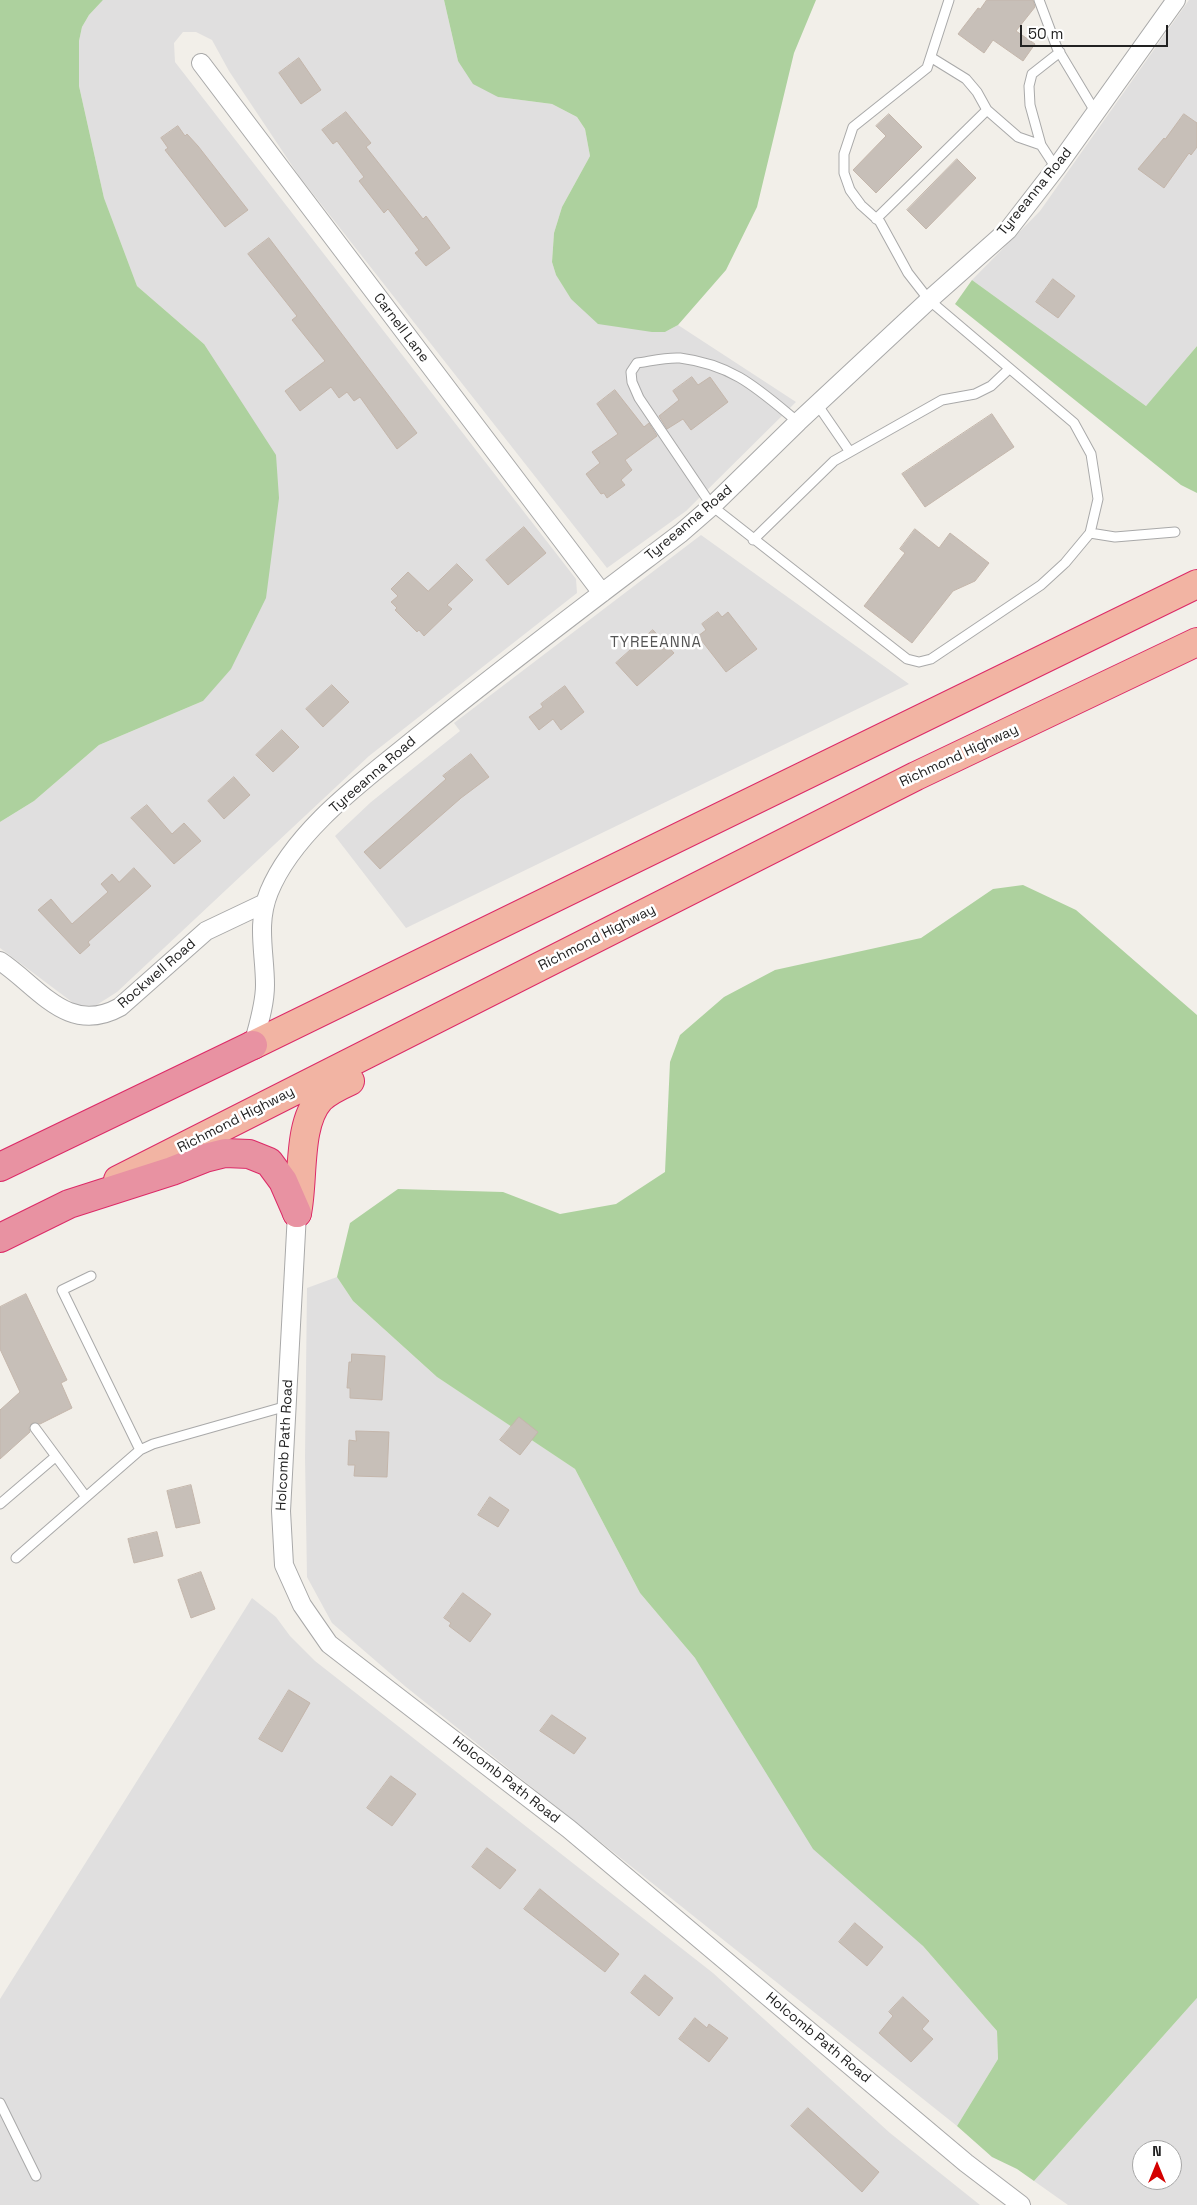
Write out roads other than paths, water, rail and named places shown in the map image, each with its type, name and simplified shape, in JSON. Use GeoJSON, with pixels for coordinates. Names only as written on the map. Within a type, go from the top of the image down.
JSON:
{"type":"FeatureCollection","features":[{"type":"Feature","properties":{"kind":"highway"},"geometry":{"type":"LineString","coordinates":[[0,1167],[1197,584]]}},
{"type":"Feature","properties":{"kind":"highway","name":"Richmond Highway"},"geometry":{"type":"LineString","coordinates":[[0,1238],[907,781],[1197,642]]}},
{"type":"Feature","properties":{"kind":"highway"},"geometry":{"type":"LineString","coordinates":[[297,1213],[302,1191],[308,1119],[321,1098],[330,1091],[797,856],[1033,721]]}},
{"type":"Feature","properties":{"kind":"highway"},"geometry":{"type":"LineString","coordinates":[[69,1204],[172,1172],[205,1158],[225,1153],[249,1154],[269,1162],[283,1181],[297,1213]]}},
{"type":"Feature","properties":{"kind":"street","name":"Tyreeanna Road"},"geometry":{"type":"LineString","coordinates":[[253,1045],[265,987],[261,932],[265,903],[275,879],[290,856],[335,808],[460,702],[712,506],[817,404],[1008,230],[1056,168],[1176,0]]}},
{"type":"Feature","properties":{"kind":"street","name":"Carnell Lane"},"geometry":{"type":"LineString","coordinates":[[201,63],[602,593]]}},
{"type":"Feature","properties":{"kind":"street","name":"Rockwell Road"},"geometry":{"type":"LineString","coordinates":[[0,961],[62,1010],[78,1017],[105,1016],[120,1007],[206,931],[265,903]]}},
{"type":"Feature","properties":{"kind":"street","name":"Holcomb Path Road"},"geometry":{"type":"LineString","coordinates":[[297,1213],[281,1511],[284,1565],[302,1605],[329,1644],[569,1829],[966,2163],[1021,2205]]}},
{"type":"Feature","properties":{"kind":"lane"},"geometry":{"type":"LineString","coordinates":[[798,422],[753,384],[728,369],[679,358],[637,363],[631,372],[632,382],[639,398],[712,506],[907,659],[919,662],[931,659],[1041,585],[1065,563],[1090,533],[1098,499],[1091,454],[1074,423],[929,300],[908,273],[891,240],[876,219],[861,205],[850,190],[844,173],[844,154],[847,140],[853,127],[927,68],[932,58],[949,0]]}},
{"type":"Feature","properties":{"kind":"lane"},"geometry":{"type":"LineString","coordinates":[[1039,0],[1060,52],[1096,113]]}},
{"type":"Feature","properties":{"kind":"lane"},"geometry":{"type":"LineString","coordinates":[[1056,168],[1041,145],[1030,105],[1029,86],[1032,74],[1060,52]]}},
{"type":"Feature","properties":{"kind":"lane"},"geometry":{"type":"LineString","coordinates":[[932,58],[966,79],[977,92],[987,110],[1018,137],[1041,145]]}},
{"type":"Feature","properties":{"kind":"lane"},"geometry":{"type":"LineString","coordinates":[[876,219],[987,110]]}},
{"type":"Feature","properties":{"kind":"lane"},"geometry":{"type":"LineString","coordinates":[[753,540],[834,461],[942,400],[975,394],[990,386],[1009,369]]}},
{"type":"Feature","properties":{"kind":"lane"},"geometry":{"type":"LineString","coordinates":[[817,404],[850,452]]}},
{"type":"Feature","properties":{"kind":"lane"},"geometry":{"type":"LineString","coordinates":[[1090,533],[1115,537],[1175,532]]}},
{"type":"Feature","properties":{"kind":"lane"},"geometry":{"type":"LineString","coordinates":[[91,1276],[62,1290],[140,1450]]}},
{"type":"Feature","properties":{"kind":"lane"},"geometry":{"type":"LineString","coordinates":[[16,1558],[140,1450],[153,1444],[287,1406]]}},
{"type":"Feature","properties":{"kind":"lane"},"geometry":{"type":"LineString","coordinates":[[35,1428],[86,1497]]}},
{"type":"Feature","properties":{"kind":"lane"},"geometry":{"type":"LineString","coordinates":[[0,1504],[55,1457]]}},
{"type":"Feature","properties":{"kind":"lane"},"geometry":{"type":"LineString","coordinates":[[0,2103],[36,2176]]}},
{"type":"Feature","properties":{"kind":"district","name":"TYREEANNA"},"geometry":{"type":"Point","coordinates":[656,643]}}]}
